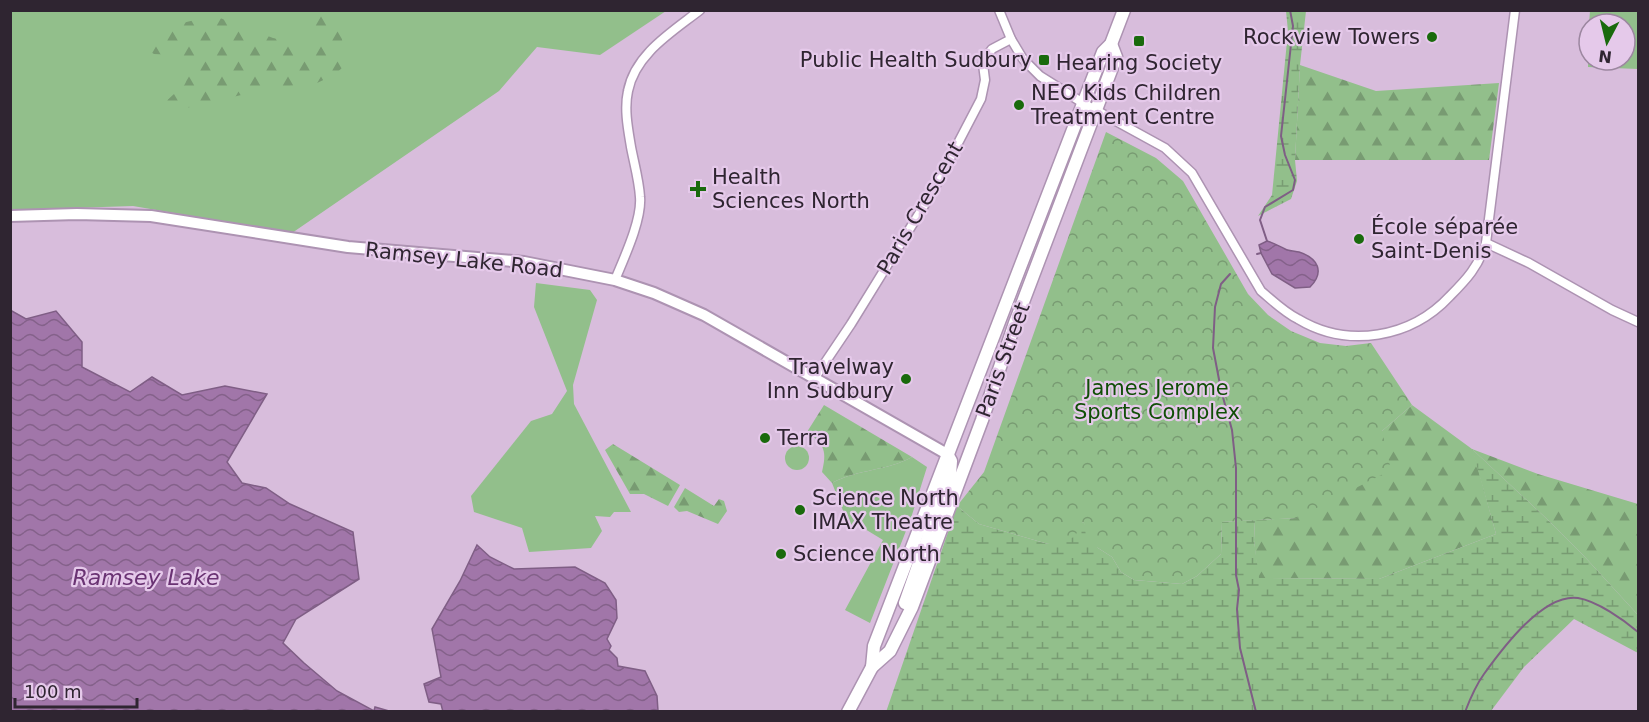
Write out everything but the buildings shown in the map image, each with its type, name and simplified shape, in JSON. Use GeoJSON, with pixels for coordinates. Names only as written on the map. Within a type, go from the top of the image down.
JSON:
{"type":"FeatureCollection","features":[{"type":"Feature","properties":{"kind":"main road","name":"Paris Street"},"geometry":{"type":"LineString","coordinates":[[872,667],[874,646],[947,454],[1103,52],[1111,44],[1124,10]]}},
{"type":"Feature","properties":{"kind":"main road","name":"Paris Street"},"geometry":{"type":"LineString","coordinates":[[848,711],[872,667],[890,651],[912,607],[1015,322],[1116,57],[1111,44]]}},
{"type":"Feature","properties":{"kind":"main road"},"geometry":{"type":"LineString","coordinates":[[947,454],[956,455],[964,452],[973,443]]}},
{"type":"Feature","properties":{"kind":"main road"},"geometry":{"type":"LineString","coordinates":[[890,651],[906,598],[950,475],[951,461],[947,454]]}},
{"type":"Feature","properties":{"kind":"street"},"geometry":{"type":"LineString","coordinates":[[615,280],[636,223],[641,199],[628,132],[626,107],[628,90],[636,71],[654,45],[700,10]]}},
{"type":"Feature","properties":{"kind":"street"},"geometry":{"type":"LineString","coordinates":[[999,10],[1011,39],[1023,59],[1040,76],[1083,103],[1165,148],[1191,173],[1261,291],[1299,320],[1323,330],[1347,336],[1396,331],[1416,322],[1439,308],[1471,274],[1480,259],[1486,243],[1515,10]]}},
{"type":"Feature","properties":{"kind":"street","name":"Paris Crescent"},"geometry":{"type":"LineString","coordinates":[[814,379],[933,191],[981,99],[985,80],[983,64],[986,57],[992,49],[1011,39]]}},
{"type":"Feature","properties":{"kind":"street","name":"Ramsey Lake Road"},"geometry":{"type":"LineString","coordinates":[[10,216],[77,214],[151,216],[348,248],[524,262],[615,280],[654,293],[704,315],[947,454]]}},
{"type":"Feature","properties":{"kind":"street"},"geometry":{"type":"LineString","coordinates":[[1486,243],[1529,263],[1612,310],[1638,322]]}},
{"type":"Feature","properties":{"kind":"green space"},"geometry":{"type":"Polygon","coordinates":[[[10,11],[666,11],[600,55],[537,47],[499,91],[292,233],[133,206],[11,210],[10,11]]]}},
{"type":"Feature","properties":{"kind":"green space"},"geometry":{"type":"Polygon","coordinates":[[[304,11],[330,11],[339,21],[344,62],[342,68],[334,75],[317,83],[271,88],[182,109],[170,109],[163,104],[185,84],[189,69],[188,63],[184,58],[175,55],[154,54],[149,51],[145,41],[151,33],[199,19],[220,18],[273,38],[288,41],[303,49],[310,47],[311,41],[304,11]]]}},
{"type":"Feature","properties":{"kind":"green space"},"geometry":{"type":"Polygon","coordinates":[[[1286,11],[1306,11],[1300,65],[1295,160],[1297,181],[1291,199],[1258,216],[1272,195],[1288,31],[1286,11]]]}},
{"type":"Feature","properties":{"kind":"green space"},"geometry":{"type":"Polygon","coordinates":[[[1638,11],[1638,69],[1637,12],[1590,12],[1638,11]]]}},
{"type":"Feature","properties":{"kind":"green space"},"geometry":{"type":"Polygon","coordinates":[[[1300,65],[1376,91],[1499,83],[1489,160],[1295,160],[1300,65]]]}},
{"type":"Feature","properties":{"kind":"green space","name":"James Jerome Sports Complex"},"geometry":{"type":"Polygon","coordinates":[[[1106,132],[1156,158],[1183,181],[1248,294],[1268,315],[1291,331],[1320,343],[1346,346],[1371,343],[1412,405],[1382,431],[1391,470],[1297,518],[1222,522],[1221,554],[1197,576],[1182,584],[1134,580],[1121,572],[1112,557],[1086,536],[1084,523],[1081,522],[1075,537],[1048,544],[979,524],[957,506],[984,472],[1106,132]]]}},
{"type":"Feature","properties":{"kind":"green space"},"geometry":{"type":"Polygon","coordinates":[[[536,283],[590,290],[597,300],[573,385],[574,404],[631,512],[614,512],[610,517],[595,516],[602,531],[591,548],[529,552],[522,528],[474,512],[471,496],[531,421],[552,414],[567,391],[534,307],[536,283]]]}},
{"type":"Feature","properties":{"kind":"green space"},"geometry":{"type":"Polygon","coordinates":[[[824,405],[912,457],[832,483],[822,472],[823,449],[818,440],[807,432],[824,405]]]}},
{"type":"Feature","properties":{"kind":"green space"},"geometry":{"type":"Polygon","coordinates":[[[1412,405],[1472,449],[1538,474],[1638,504],[1638,615],[1548,520],[1473,450],[1496,534],[1379,579],[1258,578],[1254,540],[1255,520],[1297,518],[1382,431],[1412,405]]]}},
{"type":"Feature","properties":{"kind":"green space"},"geometry":{"type":"Polygon","coordinates":[[[613,444],[680,485],[668,506],[644,494],[630,494],[605,450],[613,444]]]}},
{"type":"Feature","properties":{"kind":"green space"},"geometry":{"type":"Polygon","coordinates":[[[797,446],[806,449],[809,458],[806,467],[797,470],[788,467],[785,458],[788,449],[797,446]]]}},
{"type":"Feature","properties":{"kind":"green space"},"geometry":{"type":"Polygon","coordinates":[[[1472,449],[1584,556],[1638,615],[1638,653],[1574,619],[1524,667],[1491,711],[886,712],[957,506],[979,524],[1048,544],[1080,521],[1084,523],[1098,548],[1112,557],[1121,572],[1134,580],[1182,584],[1197,576],[1221,554],[1222,522],[1255,520],[1254,540],[1259,578],[1379,579],[1496,534],[1472,449]]]}},
{"type":"Feature","properties":{"kind":"green space"},"geometry":{"type":"Polygon","coordinates":[[[912,457],[927,467],[911,518],[870,623],[845,610],[883,540],[860,526],[854,527],[848,523],[832,483],[912,457]]]}},
{"type":"Feature","properties":{"kind":"green space"},"geometry":{"type":"Polygon","coordinates":[[[685,488],[714,506],[719,499],[724,501],[727,511],[718,524],[687,511],[679,512],[674,507],[685,488]]]}},
{"type":"Feature","properties":{"kind":"water"},"geometry":{"type":"Polygon","coordinates":[[[1267,241],[1306,255],[1315,262],[1317,276],[1310,287],[1295,288],[1272,274],[1259,245],[1267,241]]]}},
{"type":"Feature","properties":{"kind":"water","name":"Ramsey Lake"},"geometry":{"type":"Polygon","coordinates":[[[10,310],[26,319],[56,311],[82,342],[82,367],[130,392],[152,377],[182,395],[225,386],[267,394],[227,462],[242,483],[266,488],[290,504],[353,532],[359,579],[296,619],[283,643],[337,691],[374,711],[11,711],[10,310]]]}},
{"type":"Feature","properties":{"kind":"water"},"geometry":{"type":"Polygon","coordinates":[[[477,545],[490,557],[514,569],[575,567],[605,583],[616,600],[617,618],[607,639],[611,646],[609,650],[617,658],[618,666],[645,671],[657,696],[658,711],[443,712],[441,704],[429,702],[424,684],[441,677],[432,629],[460,581],[477,545]]]}},
{"type":"Feature","properties":{"kind":"water"},"geometry":{"type":"Polygon","coordinates":[[[375,707],[389,711],[374,711],[375,707]]]}},
{"type":"Feature","properties":{"kind":"waterway"},"geometry":{"type":"LineString","coordinates":[[1267,241],[1260,220],[1265,207],[1293,190],[1295,180],[1285,155],[1281,136],[1293,26],[1290,10]]}},
{"type":"Feature","properties":{"kind":"waterway"},"geometry":{"type":"LineString","coordinates":[[1257,254],[1261,253]]}},
{"type":"Feature","properties":{"kind":"waterway"},"geometry":{"type":"LineString","coordinates":[[1230,274],[1221,284],[1215,307],[1213,348],[1232,430],[1236,468],[1236,575],[1239,590],[1237,609],[1240,648],[1256,712]]}},
{"type":"Feature","properties":{"kind":"waterway"},"geometry":{"type":"LineString","coordinates":[[1465,712],[1478,683],[1501,651],[1525,625],[1551,604],[1565,599],[1585,600],[1610,612],[1638,632]]}},
{"type":"Feature","properties":{"kind":"place","name":"Rockview Towers"},"geometry":{"type":"Point","coordinates":[1432,37]}},
{"type":"Feature","properties":{"kind":"place","name":"Hearing Society"},"geometry":{"type":"Point","coordinates":[1139,41]}},
{"type":"Feature","properties":{"kind":"place","name":"Public Health Sudbury"},"geometry":{"type":"Point","coordinates":[1044,60]}},
{"type":"Feature","properties":{"kind":"place","name":"NEO Kids Children Treatment Centre"},"geometry":{"type":"Point","coordinates":[1019,105]}},
{"type":"Feature","properties":{"kind":"place","name":"Health Sciences North"},"geometry":{"type":"Point","coordinates":[698,189]}},
{"type":"Feature","properties":{"kind":"place","name":"École séparée Saint-Denis"},"geometry":{"type":"Point","coordinates":[1359,239]}},
{"type":"Feature","properties":{"kind":"place","name":"Travelway Inn Sudbury"},"geometry":{"type":"Point","coordinates":[906,379]}},
{"type":"Feature","properties":{"kind":"place","name":"Terra"},"geometry":{"type":"Point","coordinates":[765,438]}},
{"type":"Feature","properties":{"kind":"place","name":"Science North IMAX Theatre"},"geometry":{"type":"Point","coordinates":[800,510]}},
{"type":"Feature","properties":{"kind":"place","name":"Science North"},"geometry":{"type":"Point","coordinates":[781,554]}}]}
